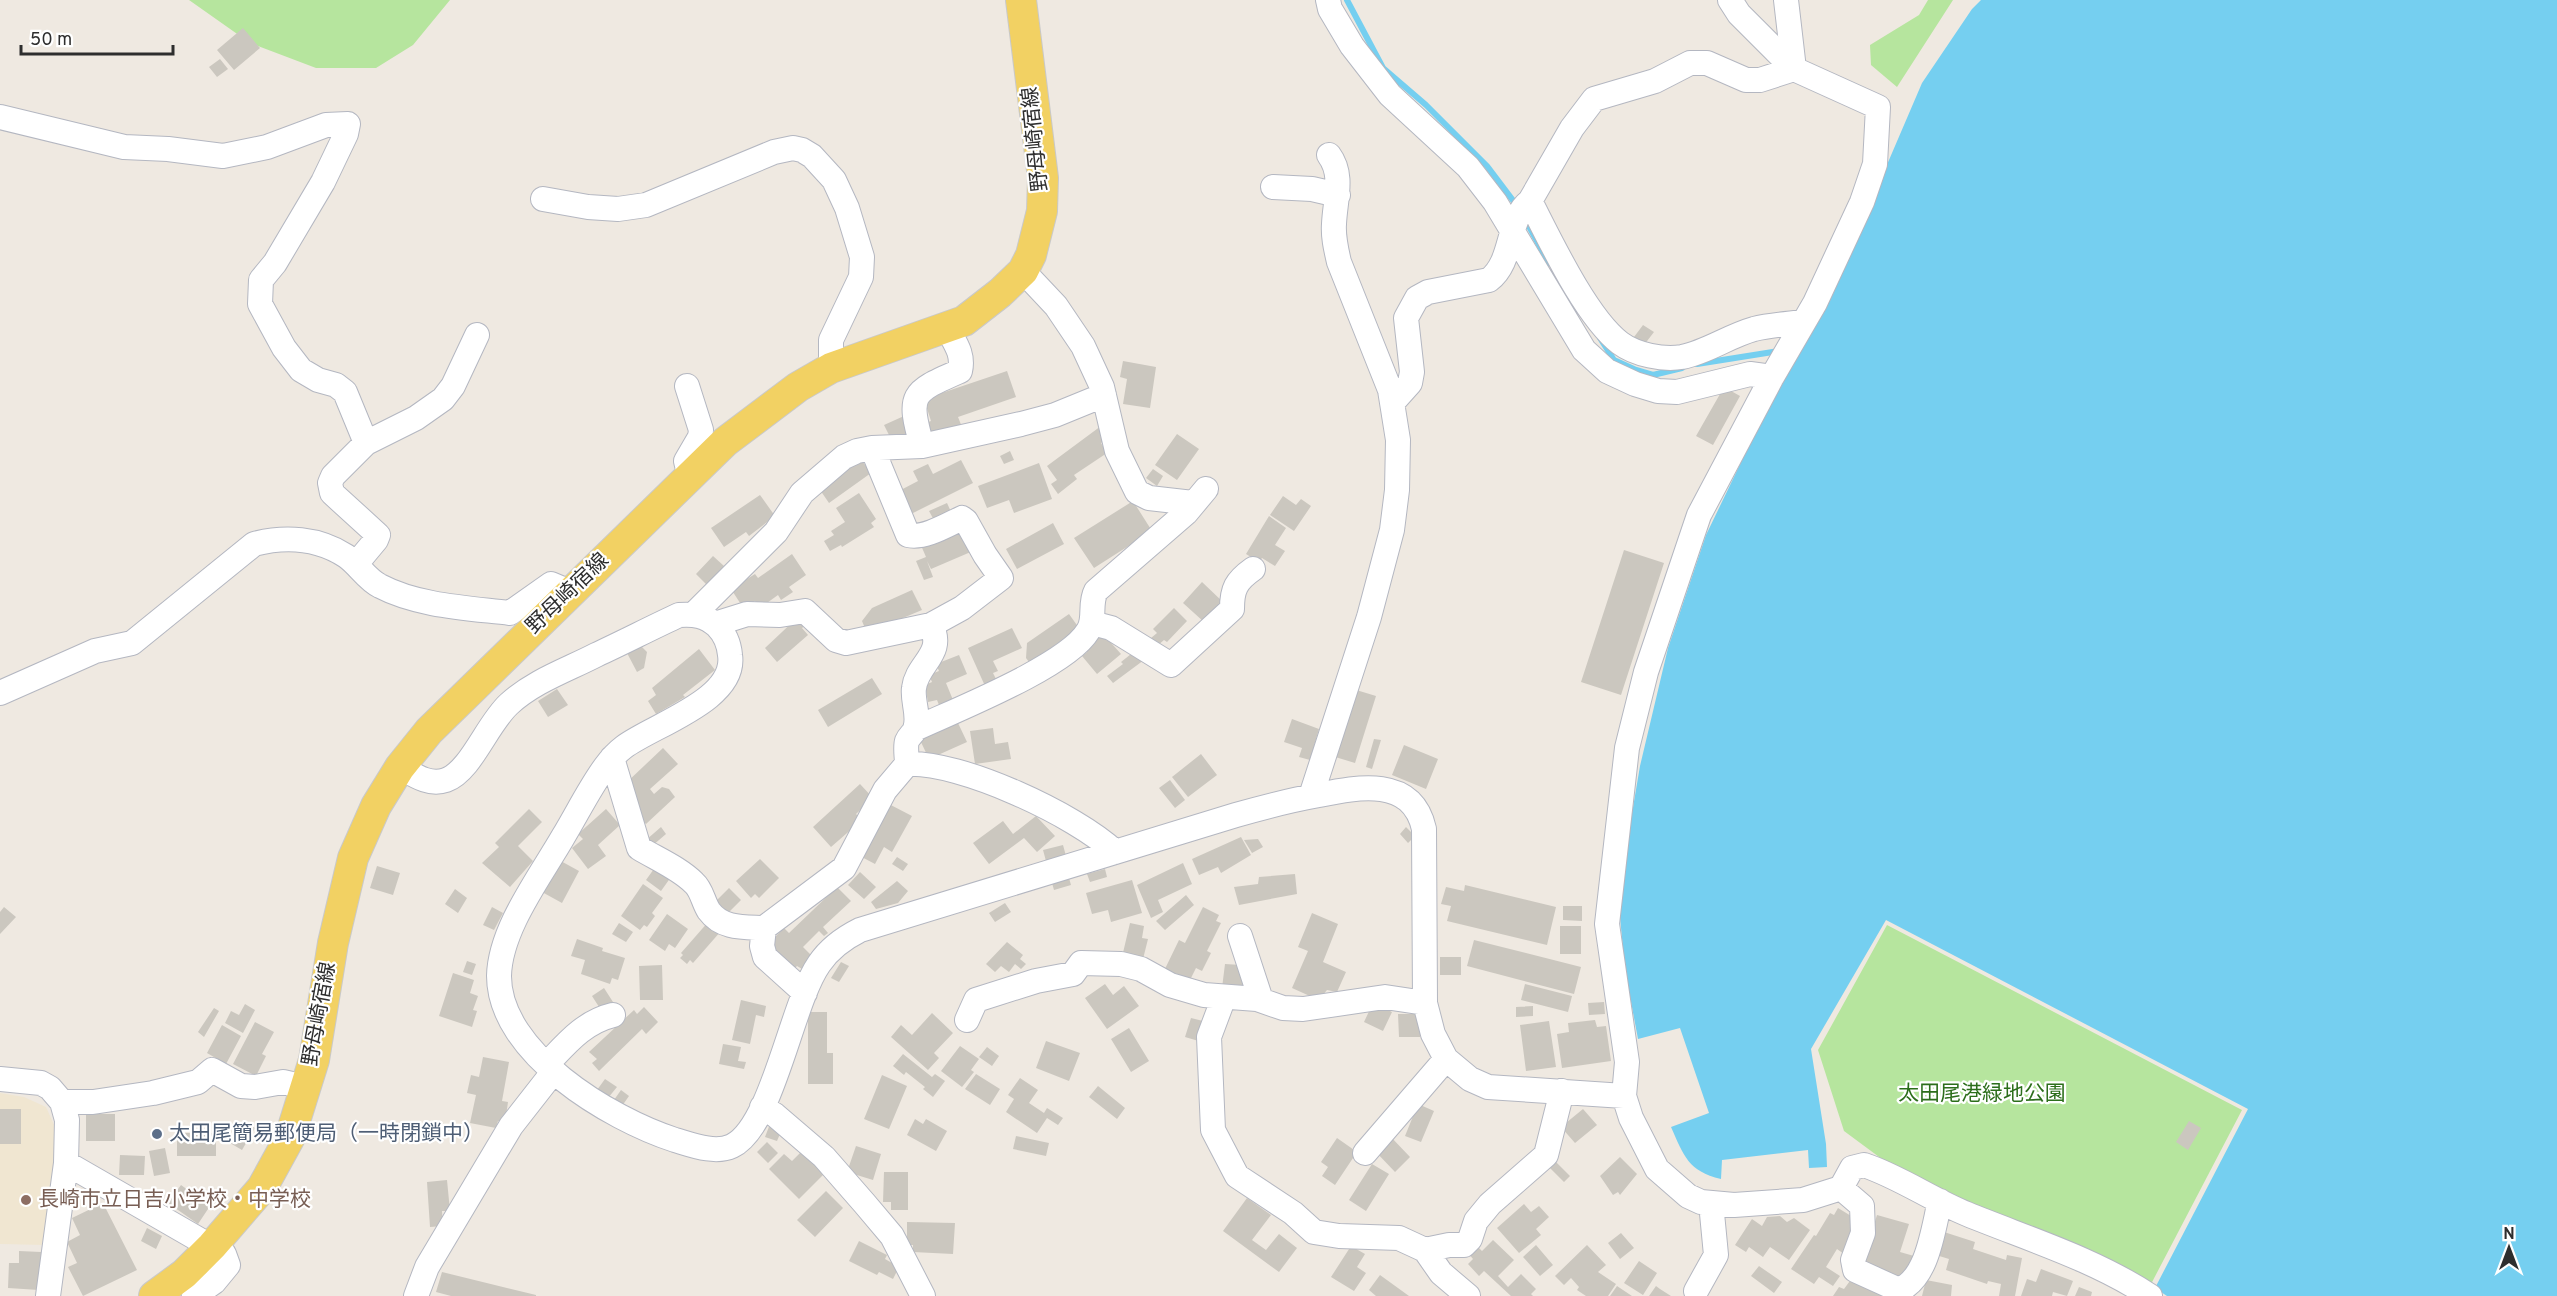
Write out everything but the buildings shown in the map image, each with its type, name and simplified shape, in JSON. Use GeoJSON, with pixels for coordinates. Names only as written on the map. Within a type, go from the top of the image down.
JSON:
{"type":"FeatureCollection","features":[{"type":"Feature","properties":{"kind":"main road","name":"野母崎宿線"},"geometry":{"type":"LineString","coordinates":[[154,1296],[184,1274],[212,1246],[262,1188],[290,1137],[314,1060],[333,943],[353,858],[376,806],[400,766],[429,730],[734,435],[798,387],[831,368],[964,321],[1000,293],[1023,271],[1031,255],[1042,211],[1043,178],[1021,0]]}},
{"type":"Feature","properties":{"kind":"street"},"geometry":{"type":"LineString","coordinates":[[1328,0],[1330,9],[1352,46],[1390,95],[1468,167],[1495,202],[1584,350],[1606,371],[1658,391],[1677,392],[1750,374],[1775,371]]}},
{"type":"Feature","properties":{"kind":"street"},"geometry":{"type":"LineString","coordinates":[[1730,0],[1739,14],[1794,69],[1878,107],[1875,164],[1865,192],[1802,328],[1775,371],[1700,515],[1646,672],[1627,748],[1607,924],[1627,1062],[1624,1096],[1631,1118],[1657,1169],[1688,1196],[1701,1202],[1734,1205],[1803,1200],[1841,1188],[1852,1168],[1864,1165],[1964,1213],[2069,1254],[2136,1286],[2150,1296]]}},
{"type":"Feature","properties":{"kind":"street"},"geometry":{"type":"LineString","coordinates":[[1786,0],[1794,69]]}},
{"type":"Feature","properties":{"kind":"street"},"geometry":{"type":"LineString","coordinates":[[1392,402],[1410,383],[1412,372],[1406,318],[1417,298],[1428,292],[1489,280],[1497,275],[1514,226],[1526,204],[1530,201],[1572,128],[1594,99],[1655,81],[1690,63],[1707,63],[1746,80],[1760,80],[1794,69]]}},
{"type":"Feature","properties":{"kind":"street"},"geometry":{"type":"LineString","coordinates":[[0,117],[124,147],[168,149],[193,154],[223,156],[267,147],[326,125],[348,124],[346,134],[323,183],[275,263],[261,280],[260,304],[284,348],[302,370],[318,380],[336,385],[345,392],[366,443]]}},
{"type":"Feature","properties":{"kind":"street"},"geometry":{"type":"LineString","coordinates":[[543,199],[588,207],[618,209],[646,205],[774,152],[793,147],[812,156],[834,180],[847,208],[862,257],[861,277],[831,340],[831,368]]}},
{"type":"Feature","properties":{"kind":"street"},"geometry":{"type":"LineString","coordinates":[[1311,796],[1369,617],[1392,530],[1397,490],[1398,440],[1392,402],[1338,262],[1334,242],[1338,195],[1337,165],[1329,155]]}},
{"type":"Feature","properties":{"kind":"street"},"geometry":{"type":"LineString","coordinates":[[1273,187],[1312,189],[1338,195]]}},
{"type":"Feature","properties":{"kind":"street"},"geometry":{"type":"LineString","coordinates":[[1530,201],[1590,308],[1603,326],[1620,343],[1636,352],[1661,357],[1680,357],[1704,350],[1754,329],[1802,328]]}},
{"type":"Feature","properties":{"kind":"street"},"geometry":{"type":"LineString","coordinates":[[612,758],[639,848],[683,873],[696,885],[709,910],[720,922],[728,925],[764,928],[844,868],[885,790],[907,764],[906,742],[915,729],[1003,688],[1067,654],[1081,641],[1092,623],[1092,597],[1095,591],[1186,513],[1199,496],[1149,498],[1137,492],[1117,451],[1104,395],[1083,346],[1056,306],[1023,271]]}},
{"type":"Feature","properties":{"kind":"street"},"geometry":{"type":"LineString","coordinates":[[922,446],[914,419],[917,396],[925,387],[960,371],[962,361],[960,351],[947,328]]}},
{"type":"Feature","properties":{"kind":"street"},"geometry":{"type":"LineString","coordinates":[[356,564],[378,535],[332,492],[330,483],[350,458],[366,443],[416,418],[443,399],[453,386],[477,335]]}},
{"type":"Feature","properties":{"kind":"street"},"geometry":{"type":"LineString","coordinates":[[687,386],[701,430],[700,437],[686,460],[690,478]]}},
{"type":"Feature","properties":{"kind":"street"},"geometry":{"type":"LineString","coordinates":[[705,619],[776,532],[793,505],[812,483],[844,457],[872,448],[922,446],[1055,415],[1104,395]]}},
{"type":"Feature","properties":{"kind":"street"},"geometry":{"type":"LineString","coordinates":[[400,766],[425,781],[444,781],[455,776],[463,770],[487,730],[508,705],[535,684],[679,615],[705,619],[747,614],[780,615],[805,611],[836,640],[846,644],[931,625],[962,608],[1001,578],[962,518],[933,531],[913,537],[908,535],[872,448]]}},
{"type":"Feature","properties":{"kind":"street"},"geometry":{"type":"LineString","coordinates":[[0,692],[95,651],[132,643],[254,544],[275,538],[310,540],[345,555],[379,586],[418,599],[470,609],[510,613],[551,584],[570,592]]}},
{"type":"Feature","properties":{"kind":"street"},"geometry":{"type":"LineString","coordinates":[[1092,623],[1111,628],[1171,665],[1233,609],[1233,592],[1242,577],[1253,569]]}},
{"type":"Feature","properties":{"kind":"street"},"geometry":{"type":"LineString","coordinates":[[705,619],[725,638],[730,653],[731,661],[725,683],[689,709],[624,747],[612,758],[515,920],[501,955],[499,978],[506,1011],[525,1040],[550,1068],[598,1106],[660,1135],[708,1149],[732,1146],[748,1132],[762,1107],[805,993],[824,958],[847,936],[860,930],[1236,815],[1311,796],[1348,789],[1378,788],[1401,795],[1416,808],[1422,818],[1424,829],[1425,1003],[1433,1034],[1446,1059],[1470,1079],[1488,1087],[1624,1096]]}},
{"type":"Feature","properties":{"kind":"street"},"geometry":{"type":"LineString","coordinates":[[915,729],[913,688],[917,677],[933,652],[935,633],[931,625]]}},
{"type":"Feature","properties":{"kind":"street"},"geometry":{"type":"LineString","coordinates":[[907,764],[923,763],[962,773],[1038,802],[1103,841],[1115,852]]}},
{"type":"Feature","properties":{"kind":"street"},"geometry":{"type":"LineString","coordinates":[[764,928],[762,946],[765,957],[805,993]]}},
{"type":"Feature","properties":{"kind":"street"},"geometry":{"type":"LineString","coordinates":[[1240,936],[1261,1000]]}},
{"type":"Feature","properties":{"kind":"street"},"geometry":{"type":"LineString","coordinates":[[967,1020],[976,1000],[1036,981],[1073,974],[1081,963],[1120,964],[1141,969],[1170,985],[1203,994],[1261,1000],[1282,1008],[1303,1009],[1384,997],[1425,1003]]}},
{"type":"Feature","properties":{"kind":"street"},"geometry":{"type":"LineString","coordinates":[[1224,997],[1209,1037],[1213,1130],[1237,1176],[1293,1213],[1314,1232],[1338,1236],[1399,1238],[1425,1250],[1441,1273],[1468,1296]]}},
{"type":"Feature","properties":{"kind":"street"},"geometry":{"type":"LineString","coordinates":[[416,1296],[427,1267],[511,1126],[550,1068],[591,1022],[613,1015]]}},
{"type":"Feature","properties":{"kind":"street"},"geometry":{"type":"LineString","coordinates":[[1365,1153],[1446,1059]]}},
{"type":"Feature","properties":{"kind":"street"},"geometry":{"type":"LineString","coordinates":[[62,1102],[93,1102],[153,1093],[198,1082],[212,1070],[242,1086],[255,1087],[283,1082],[305,1087]]}},
{"type":"Feature","properties":{"kind":"street"},"geometry":{"type":"LineString","coordinates":[[0,1079],[40,1083],[50,1088],[62,1102],[67,1120],[66,1163],[48,1296]]}},
{"type":"Feature","properties":{"kind":"street"},"geometry":{"type":"LineString","coordinates":[[1425,1250],[1449,1245],[1464,1245],[1470,1239],[1476,1221],[1490,1204],[1546,1155],[1562,1091]]}},
{"type":"Feature","properties":{"kind":"street"},"geometry":{"type":"LineString","coordinates":[[762,1107],[775,1115],[824,1157],[865,1204],[892,1236],[923,1296]]}},
{"type":"Feature","properties":{"kind":"street"},"geometry":{"type":"LineString","coordinates":[[66,1163],[224,1254],[228,1265],[214,1282],[194,1296]]}},
{"type":"Feature","properties":{"kind":"street"},"geometry":{"type":"LineString","coordinates":[[1841,1188],[1862,1206],[1863,1233],[1854,1260],[1856,1270],[1898,1293],[1910,1286],[1918,1273],[1926,1255],[1940,1201]]}},
{"type":"Feature","properties":{"kind":"street"},"geometry":{"type":"LineString","coordinates":[[1697,1294],[1716,1256],[1711,1203]]}},
{"type":"Feature","properties":{"kind":"shaded area","name":"長崎市立日吉小学校・中学校"},"geometry":{"type":"Polygon","coordinates":[[[0,1093],[24,1097],[46,1107],[55,1127],[57,1156],[46,1245],[0,1244],[0,1093]]]}},
{"type":"Feature","properties":{"kind":"green space"},"geometry":{"type":"Polygon","coordinates":[[[189,0],[450,0],[413,45],[376,68],[316,68],[250,43],[189,0]]]}},
{"type":"Feature","properties":{"kind":"green space"},"geometry":{"type":"Polygon","coordinates":[[[1928,0],[1953,0],[1897,87],[1871,65],[1870,45],[1919,15],[1928,0]]]}},
{"type":"Feature","properties":{"kind":"green space","name":"太田尾港緑地公園"},"geometry":{"type":"Polygon","coordinates":[[[1887,925],[2242,1110],[2150,1286],[1952,1198],[1894,1168],[1844,1131],[1818,1050],[1887,925]]]}},
{"type":"Feature","properties":{"kind":"water"},"geometry":{"type":"Polygon","coordinates":[[[1981,0],[2557,0],[2557,1296],[2167,1296],[2155,1288],[2248,1109],[1886,920],[1811,1049],[1826,1144],[1827,1167],[1809,1168],[1808,1150],[1722,1160],[1721,1179],[1701,1172],[1688,1161],[1671,1127],[1709,1113],[1680,1028],[1638,1039],[1625,970],[1618,896],[1640,766],[1668,648],[1706,535],[1760,423],[1814,323],[1922,83],[1972,9],[1981,0]]]}},
{"type":"Feature","properties":{"kind":"waterway"},"geometry":{"type":"LineString","coordinates":[[1347,0],[1383,68],[1426,105],[1487,166],[1518,207]]}},
{"type":"Feature","properties":{"kind":"waterway"},"geometry":{"type":"LineString","coordinates":[[1525,219],[1549,263]]}},
{"type":"Feature","properties":{"kind":"waterway"},"geometry":{"type":"LineString","coordinates":[[1600,338],[1614,360],[1636,370],[1653,375],[1682,368]]}},
{"type":"Feature","properties":{"kind":"waterway"},"geometry":{"type":"LineString","coordinates":[[1697,364],[1779,351]]}},
{"type":"Feature","properties":{"kind":"place","name":"太田尾簡易郵便局（一時閉鎖中）"},"geometry":{"type":"Point","coordinates":[157,1134]}},
{"type":"Feature","properties":{"kind":"place","name":"長崎市立日吉小学校・中学校"},"geometry":{"type":"Point","coordinates":[26,1200]}}]}
